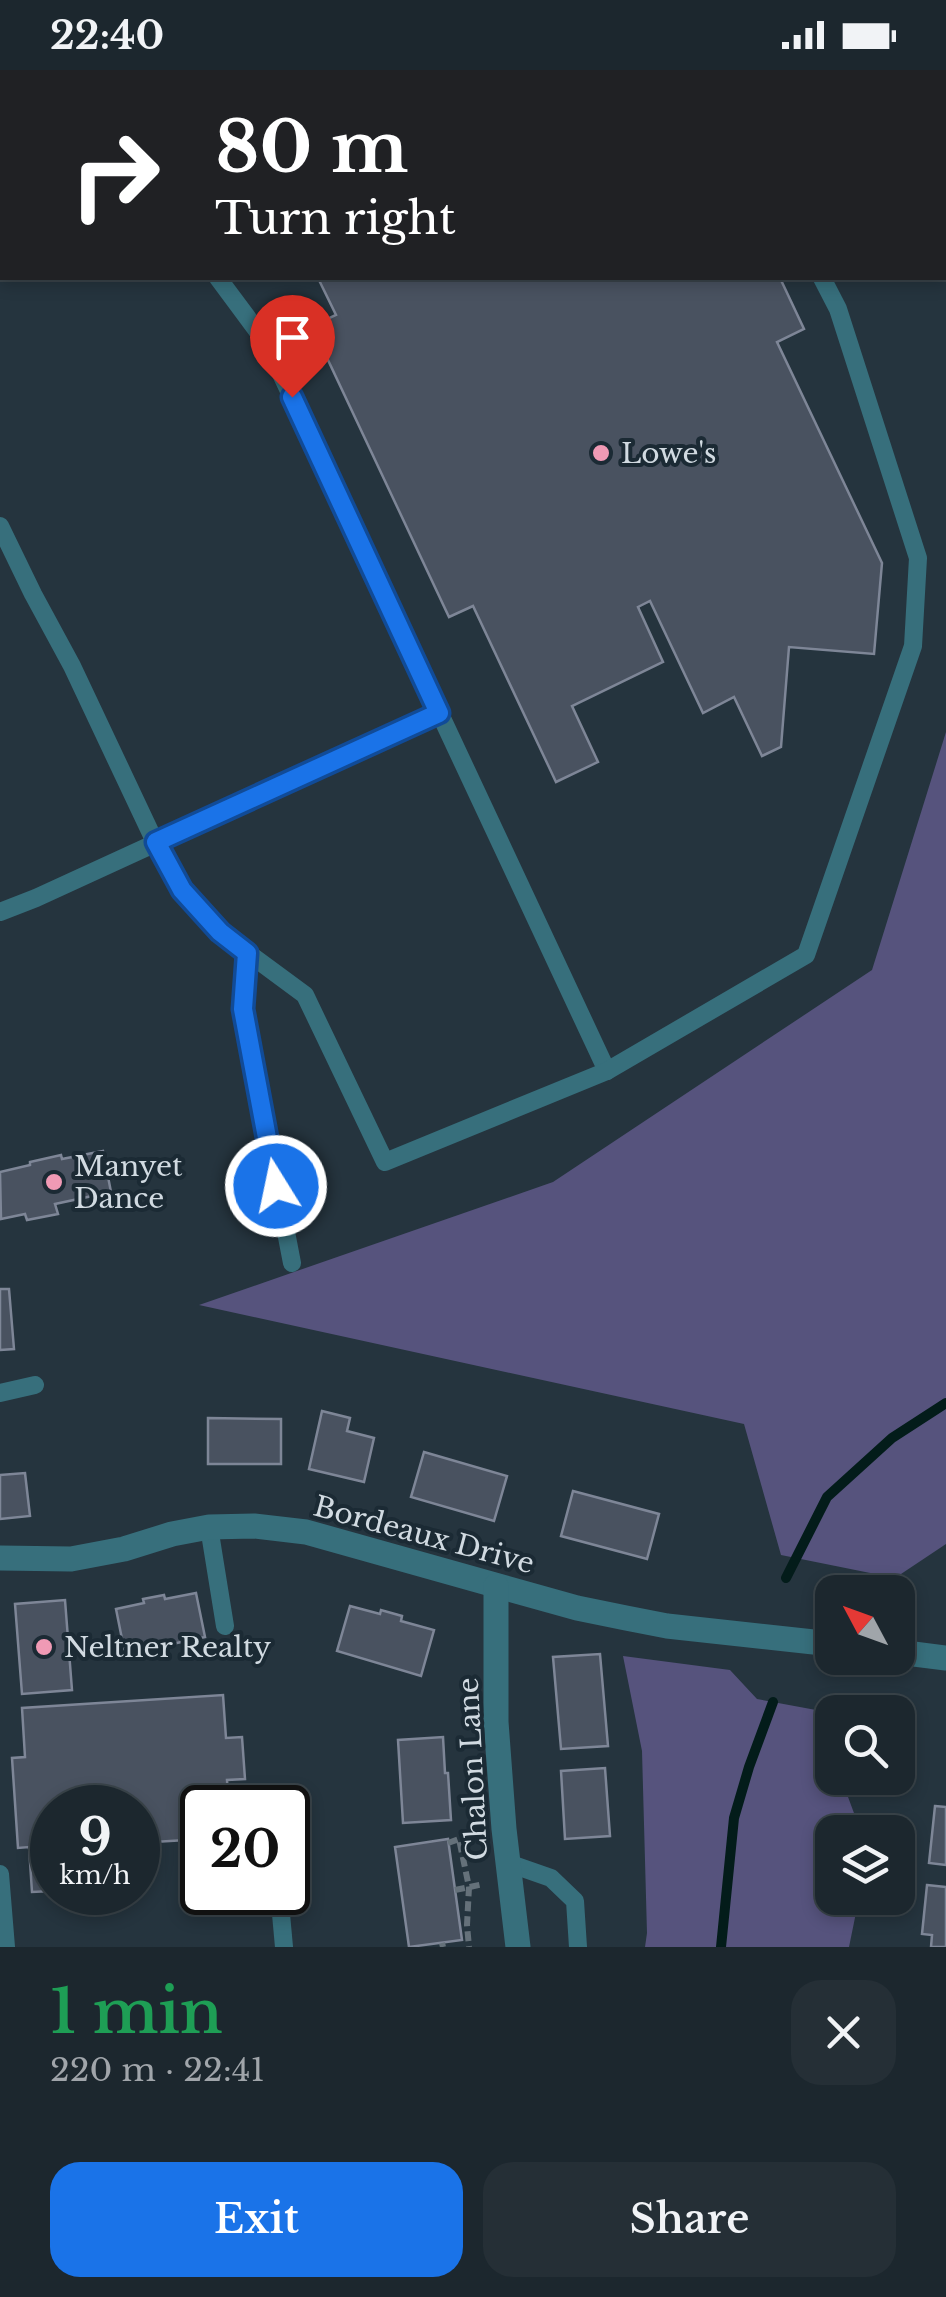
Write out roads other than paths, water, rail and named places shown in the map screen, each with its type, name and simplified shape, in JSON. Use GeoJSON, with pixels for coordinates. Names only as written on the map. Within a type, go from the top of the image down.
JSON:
{"type":"FeatureCollection","features":[{"type":"Feature","properties":{"kind":"street","name":"Bordeaux Drive"},"geometry":{"type":"LineString","coordinates":[[0,1558],[71,1559],[209,1527],[254,1526],[306,1532],[578,1608],[667,1626],[815,1642]]}},
{"type":"Feature","properties":{"kind":"street","name":"Chalon Lane"},"geometry":{"type":"LineString","coordinates":[[496,1586],[496,1722],[518,1947]]}},
{"type":"Feature","properties":{"kind":"street"},"geometry":{"type":"LineString","coordinates":[[915,1654],[946,1658]]}},
{"type":"Feature","properties":{"kind":"lane"},"geometry":{"type":"LineString","coordinates":[[0,526],[182,890],[220,932],[304,994],[385,1162],[606,1071],[806,955],[914,646],[918,558],[838,309],[823,280]]}},
{"type":"Feature","properties":{"kind":"lane"},"geometry":{"type":"LineString","coordinates":[[225,281],[268,344],[606,1071]]}},
{"type":"Feature","properties":{"kind":"lane"},"geometry":{"type":"LineString","coordinates":[[0,912],[439,713]]}},
{"type":"Feature","properties":{"kind":"lane"},"geometry":{"type":"LineString","coordinates":[[247,953],[243,1009],[292,1263]]}},
{"type":"Feature","properties":{"kind":"lane"},"geometry":{"type":"LineString","coordinates":[[0,1393],[35,1385]]}},
{"type":"Feature","properties":{"kind":"lane"},"geometry":{"type":"LineString","coordinates":[[209,1527],[224,1626]]}},
{"type":"Feature","properties":{"kind":"lane"},"geometry":{"type":"LineString","coordinates":[[508,1863],[552,1878],[575,1900],[578,1947]]}},
{"type":"Feature","properties":{"kind":"lane"},"geometry":{"type":"LineString","coordinates":[[0,1874],[6,1947]]}},
{"type":"Feature","properties":{"kind":"lane"},"geometry":{"type":"LineString","coordinates":[[281,1915],[284,1947]]}},
{"type":"Feature","properties":{"kind":"waterway"},"geometry":{"type":"LineString","coordinates":[[786,1578],[827,1497],[892,1438],[946,1403]]}},
{"type":"Feature","properties":{"kind":"waterway"},"geometry":{"type":"LineString","coordinates":[[721,1947],[734,1818],[773,1702]]}},
{"type":"Feature","properties":{"kind":"place","name":"Lowe's"},"geometry":{"type":"Point","coordinates":[601,453]}},
{"type":"Feature","properties":{"kind":"place","name":"Manyet Dance"},"geometry":{"type":"Point","coordinates":[54,1182]}},
{"type":"Feature","properties":{"kind":"place","name":"Neltner Realty"},"geometry":{"type":"Point","coordinates":[44,1647]}}]}
